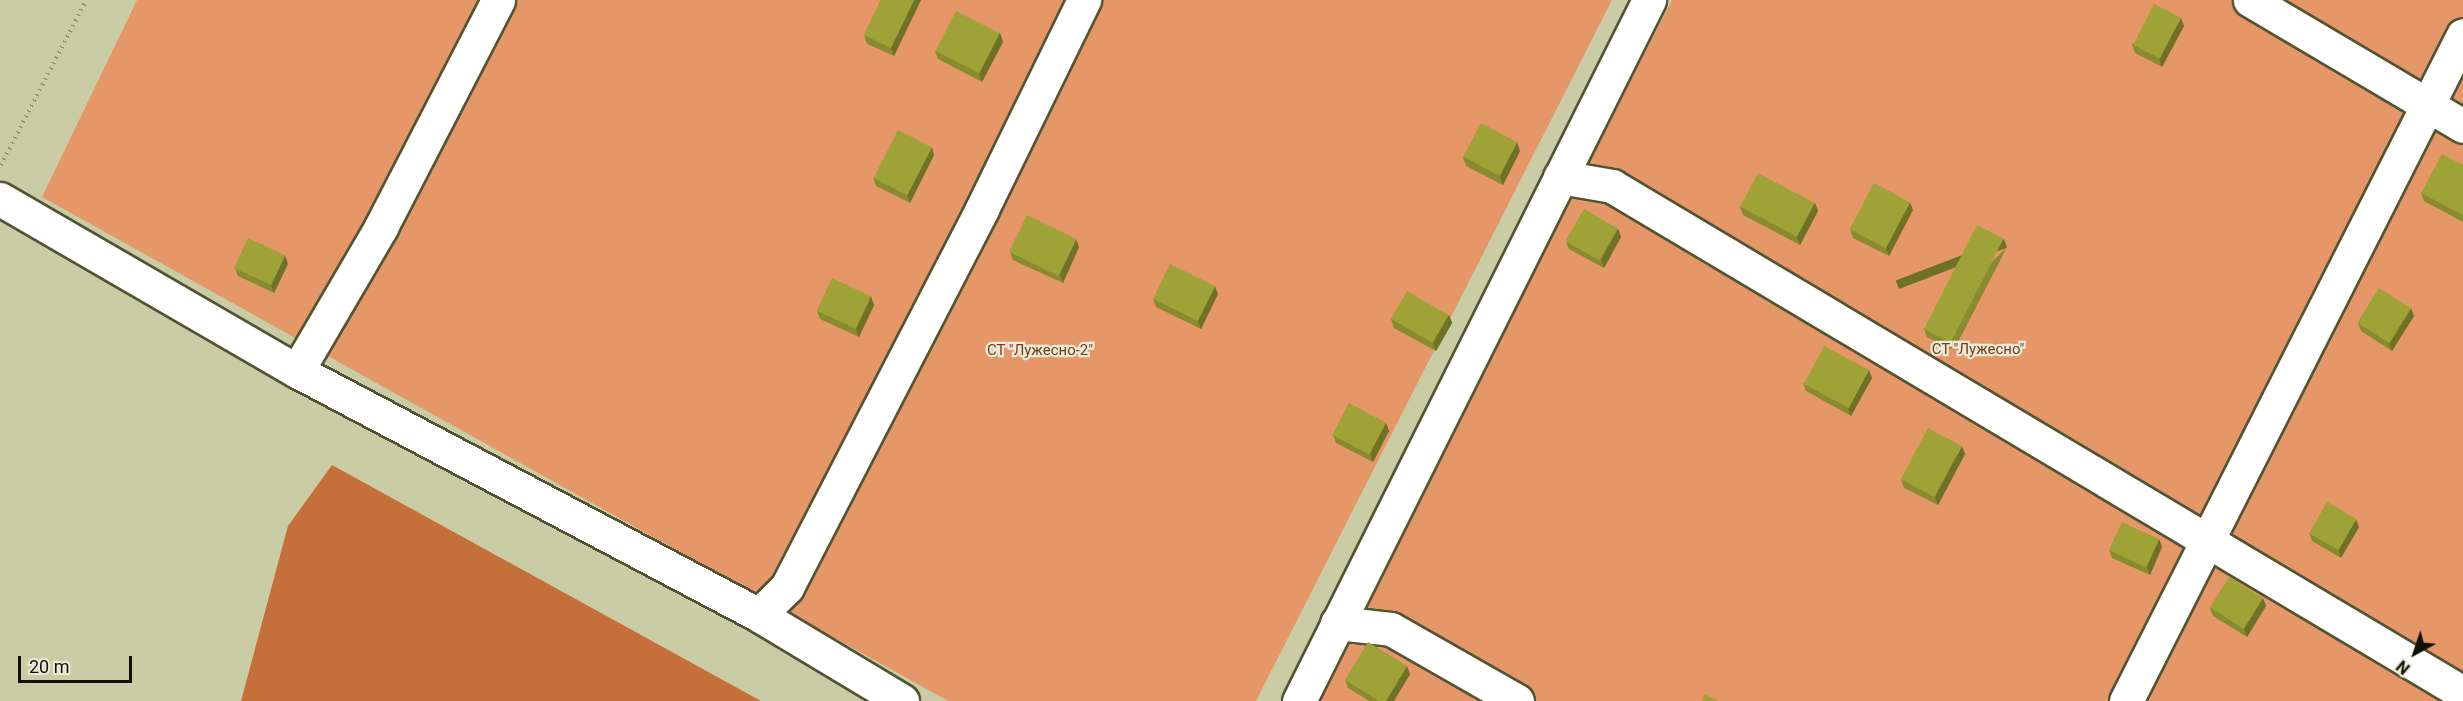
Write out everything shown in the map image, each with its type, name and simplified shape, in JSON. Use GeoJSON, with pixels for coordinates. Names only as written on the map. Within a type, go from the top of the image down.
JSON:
{"type":"FeatureCollection","features":[{"type":"Feature","properties":{"kind":"lane"},"geometry":{"type":"LineString","coordinates":[[297,370],[381,227],[498,0]]}},
{"type":"Feature","properties":{"kind":"lane"},"geometry":{"type":"LineString","coordinates":[[759,615],[787,587],[982,209],[1084,0]]}},
{"type":"Feature","properties":{"kind":"lane"},"geometry":{"type":"LineString","coordinates":[[1299,701],[1649,0]]}},
{"type":"Feature","properties":{"kind":"lane"},"geometry":{"type":"LineString","coordinates":[[2250,0],[2463,126]]}},
{"type":"Feature","properties":{"kind":"lane"},"geometry":{"type":"LineString","coordinates":[[2126,701],[2206,538],[2429,106],[2463,35]]}},
{"type":"Feature","properties":{"kind":"lane"},"geometry":{"type":"LineString","coordinates":[[1560,177],[1612,186],[2463,693]]}},
{"type":"Feature","properties":{"kind":"lane"},"geometry":{"type":"LineString","coordinates":[[0,199],[297,370],[759,615],[902,701]]}},
{"type":"Feature","properties":{"kind":"lane"},"geometry":{"type":"LineString","coordinates":[[1337,623],[1391,629],[1517,701]]}},
{"type":"Feature","properties":{"kind":"path"},"geometry":{"type":"LineString","coordinates":[[0,167],[86,0]]}},
{"type":"Feature","properties":{"kind":"green space","name":"СТ \"Лужесно-2\""},"geometry":{"type":"Polygon","coordinates":[[[137,0],[1612,0],[1256,701],[948,701],[42,197],[137,0]]]}},
{"type":"Feature","properties":{"kind":"green space","name":"СТ \"Лужесно\""},"geometry":{"type":"Polygon","coordinates":[[[1672,0],[2463,0],[2463,701],[1314,701],[1672,0]]]}},
{"type":"Feature","properties":{"kind":"shaded area"},"geometry":{"type":"Polygon","coordinates":[[[332,465],[761,701],[241,701],[288,526],[332,465]]]}},
{"type":"Feature","properties":{"kind":"building"},"geometry":{"type":"Polygon","coordinates":[[[881,0],[914,0],[891,48],[864,35],[881,0]]]}},
{"type":"Feature","properties":{"kind":"building"},"geometry":{"type":"Polygon","coordinates":[[[2154,4],[2181,18],[2160,59],[2133,45],[2154,4]]]}},
{"type":"Feature","properties":{"kind":"building"},"geometry":{"type":"Polygon","coordinates":[[[956,11],[1000,33],[979,73],[936,51],[956,11]]]}},
{"type":"Feature","properties":{"kind":"building"},"geometry":{"type":"Polygon","coordinates":[[[1481,123],[1517,142],[1499,176],[1463,157],[1481,123]]]}},
{"type":"Feature","properties":{"kind":"building"},"geometry":{"type":"Polygon","coordinates":[[[898,130],[932,147],[907,195],[873,178],[898,130]]]}},
{"type":"Feature","properties":{"kind":"building"},"geometry":{"type":"Polygon","coordinates":[[[2442,154],[2463,165],[2463,215],[2421,193],[2442,154]]]}},
{"type":"Feature","properties":{"kind":"building"},"geometry":{"type":"Polygon","coordinates":[[[1758,173],[1815,203],[1797,237],[1740,207],[1758,173]]]}},
{"type":"Feature","properties":{"kind":"building"},"geometry":{"type":"Polygon","coordinates":[[[1874,183],[1910,202],[1886,248],[1850,229],[1874,183]]]}},
{"type":"Feature","properties":{"kind":"building"},"geometry":{"type":"Polygon","coordinates":[[[1584,209],[1618,228],[1599,261],[1566,241],[1584,209]]]}},
{"type":"Feature","properties":{"kind":"building"},"geometry":{"type":"Polygon","coordinates":[[[1027,215],[1076,239],[1058,276],[1009,252],[1027,215]]]}},
{"type":"Feature","properties":{"kind":"building"},"geometry":{"type":"Polygon","coordinates":[[[1977,225],[2004,239],[1951,343],[1924,329],[1977,225]]]}},
{"type":"Feature","properties":{"kind":"building"},"geometry":{"type":"Polygon","coordinates":[[[248,238],[285,255],[271,285],[234,268],[248,238]]]}},
{"type":"Feature","properties":{"kind":"building"},"geometry":{"type":"Polygon","coordinates":[[[1170,264],[1215,286],[1198,321],[1153,299],[1170,264]]]}},
{"type":"Feature","properties":{"kind":"building"},"geometry":{"type":"Polygon","coordinates":[[[832,278],[871,296],[856,329],[817,311],[832,278]]]}},
{"type":"Feature","properties":{"kind":"building"},"geometry":{"type":"Polygon","coordinates":[[[2379,288],[2411,308],[2389,343],[2357,323],[2379,288]]]}},
{"type":"Feature","properties":{"kind":"building"},"geometry":{"type":"Polygon","coordinates":[[[1407,291],[1449,315],[1433,343],[1391,319],[1407,291]]]}},
{"type":"Feature","properties":{"kind":"building"},"geometry":{"type":"Polygon","coordinates":[[[1824,346],[1869,370],[1849,408],[1804,384],[1824,346]]]}},
{"type":"Feature","properties":{"kind":"building"},"geometry":{"type":"Polygon","coordinates":[[[1349,403],[1386,423],[1369,455],[1332,435],[1349,403]]]}},
{"type":"Feature","properties":{"kind":"building"},"geometry":{"type":"Polygon","coordinates":[[[1928,428],[1962,446],[1934,497],[1901,479],[1928,428]]]}},
{"type":"Feature","properties":{"kind":"building"},"geometry":{"type":"Polygon","coordinates":[[[2327,502],[2356,519],[2338,550],[2309,533],[2327,502]]]}},
{"type":"Feature","properties":{"kind":"building"},"geometry":{"type":"Polygon","coordinates":[[[2122,522],[2159,539],[2146,567],[2109,550],[2122,522]]]}},
{"type":"Feature","properties":{"kind":"building"},"geometry":{"type":"Polygon","coordinates":[[[2229,577],[2263,598],[2244,629],[2210,608],[2229,577]]]}},
{"type":"Feature","properties":{"kind":"building"},"geometry":{"type":"Polygon","coordinates":[[[1368,642],[1407,666],[1386,701],[1379,701],[1345,680],[1368,642]]]}},
{"type":"Feature","properties":{"kind":"building"},"geometry":{"type":"Polygon","coordinates":[[[1705,694],[1718,701],[1702,701],[1705,694]]]}}]}
